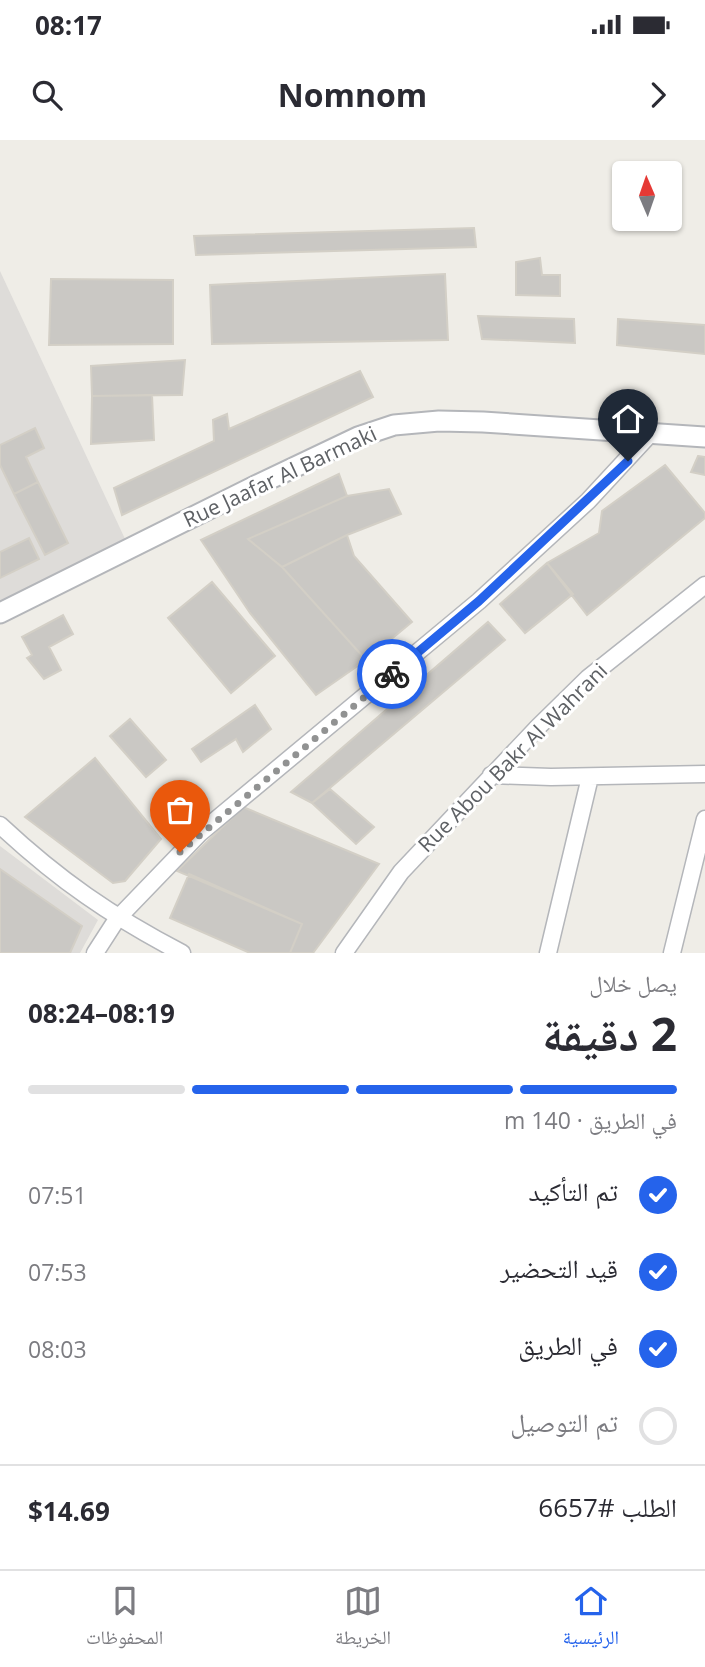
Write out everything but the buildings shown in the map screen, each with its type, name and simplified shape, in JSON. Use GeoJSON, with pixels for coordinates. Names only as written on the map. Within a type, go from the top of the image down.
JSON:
{"type":"FeatureCollection","features":[{"type":"Feature","properties":{"kind":"street","name":"Rue Jaafar Al Barmaki"},"geometry":{"type":"LineString","coordinates":[[0,613],[255,486],[358,437],[394,425],[439,421],[483,422],[705,437]]}},
{"type":"Feature","properties":{"kind":"street"},"geometry":{"type":"LineString","coordinates":[[94,953],[117,919],[210,824],[479,601],[588,501],[650,434]]}},
{"type":"Feature","properties":{"kind":"street","name":"Rue Abou Bakr Al Wahrani"},"geometry":{"type":"LineString","coordinates":[[344,953],[401,872],[492,775],[588,678],[705,585]]}},
{"type":"Feature","properties":{"kind":"street"},"geometry":{"type":"LineString","coordinates":[[492,775],[590,777],[705,774]]}},
{"type":"Feature","properties":{"kind":"street"},"geometry":{"type":"LineString","coordinates":[[548,953],[590,777]]}},
{"type":"Feature","properties":{"kind":"street"},"geometry":{"type":"LineString","coordinates":[[672,953],[705,819]]}},
{"type":"Feature","properties":{"kind":"street"},"geometry":{"type":"LineString","coordinates":[[0,825],[34,858],[117,919],[182,953]]}},
{"type":"Feature","properties":{"kind":"shaded area"},"geometry":{"type":"Polygon","coordinates":[[[0,271],[126,541],[0,605],[0,271]]]}},
{"type":"Feature","properties":{"kind":"shaded area"},"geometry":{"type":"Polygon","coordinates":[[[0,846],[98,920],[80,953],[0,953],[0,846]]]}},
{"type":"Feature","properties":{"kind":"way so far"},"geometry":{"type":"LineString","coordinates":[[180,852],[231,806],[392,674]]}},
{"type":"Feature","properties":{"kind":"route"},"geometry":{"type":"LineString","coordinates":[[392,674],[479,601],[628,461]]}}]}
